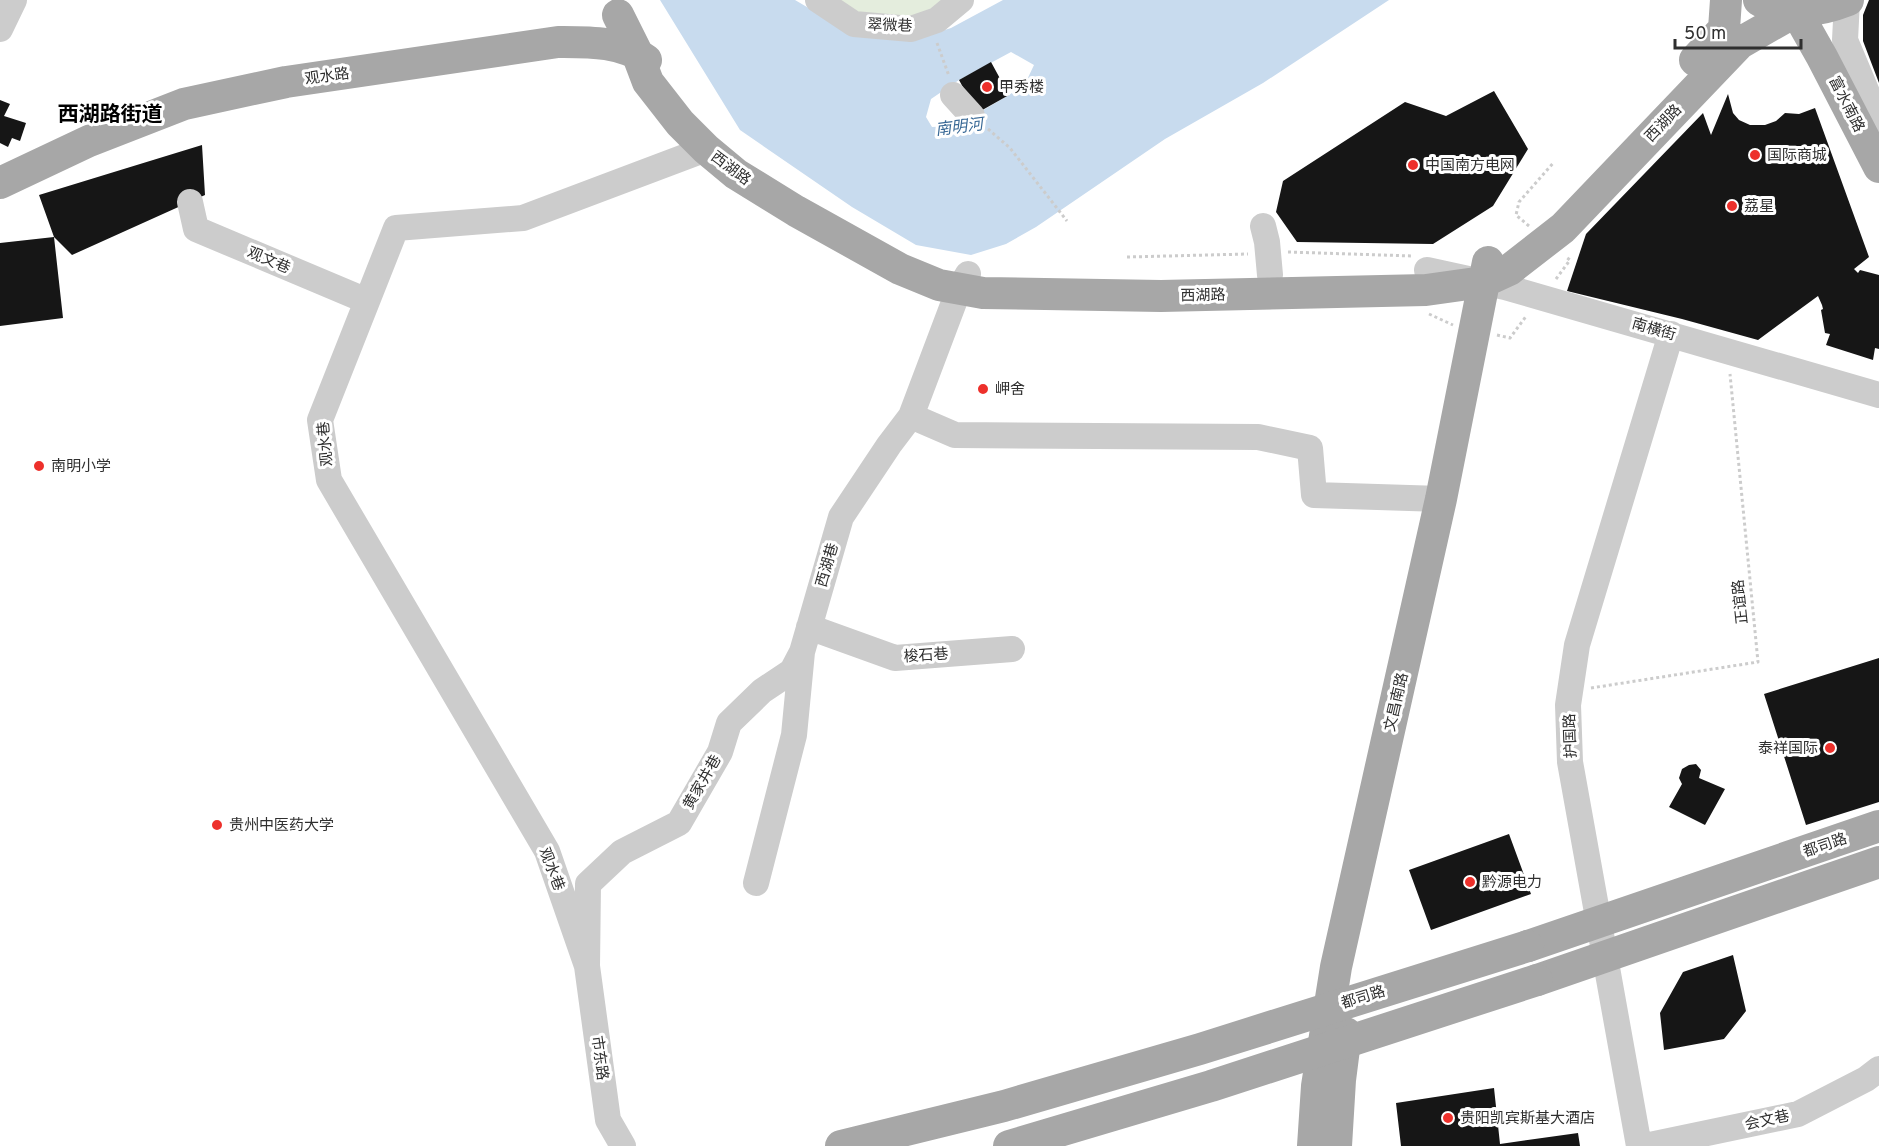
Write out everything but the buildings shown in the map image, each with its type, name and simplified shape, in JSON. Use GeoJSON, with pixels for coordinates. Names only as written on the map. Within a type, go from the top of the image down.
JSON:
{"type":"FeatureCollection","features":[{"type":"Feature","properties":{"kind":"main road","name":"西湖路"},"geometry":{"type":"LineString","coordinates":[[656,78],[715,137],[743,161],[802,199],[907,257],[942,269],[982,293],[1161,296],[1426,290],[1496,274],[1540,235],[1551,214],[1724,29],[1726,0]]}},
{"type":"Feature","properties":{"kind":"main road"},"geometry":{"type":"LineString","coordinates":[[1759,0],[1765,4],[1796,11],[1822,9],[1847,0]]}},
{"type":"Feature","properties":{"kind":"main road","name":"西湖路"},"geometry":{"type":"LineString","coordinates":[[614,8],[680,123],[706,149],[736,174],[796,211],[900,268],[939,285],[981,276],[1162,279],[1269,264],[1420,263],[1496,274]]}},
{"type":"Feature","properties":{"kind":"main road","name":"西湖路"},"geometry":{"type":"LineString","coordinates":[[614,8],[637,52]]}},
{"type":"Feature","properties":{"kind":"main road","name":"西湖路"},"geometry":{"type":"LineString","coordinates":[[1540,235],[1563,228],[1740,43],[1796,11]]}},
{"type":"Feature","properties":{"kind":"main road","name":"富水南路"},"geometry":{"type":"LineString","coordinates":[[1796,11],[1879,167]]}},
{"type":"Feature","properties":{"kind":"main road","name":"观水路"},"geometry":{"type":"LineString","coordinates":[[0,183],[89,141],[184,104],[286,82],[558,42],[599,43],[637,52],[656,78]]}},
{"type":"Feature","properties":{"kind":"main road","name":"观水路"},"geometry":{"type":"LineString","coordinates":[[0,201],[97,156],[189,122],[287,100],[564,58],[596,58],[629,67],[656,78]]}},
{"type":"Feature","properties":{"kind":"main road","name":"文昌南路"},"geometry":{"type":"LineString","coordinates":[[1313,1146],[1317,1086],[1336,967],[1441,499],[1496,274]]}},
{"type":"Feature","properties":{"kind":"main road","name":"文昌南路"},"geometry":{"type":"LineString","coordinates":[[1336,1146],[1340,1080],[1356,964],[1496,274]]}},
{"type":"Feature","properties":{"kind":"main road","name":"都司路"},"geometry":{"type":"LineString","coordinates":[[841,1146],[1026,1100],[1200,1049],[1528,946],[1878,827]]}},
{"type":"Feature","properties":{"kind":"main road"},"geometry":{"type":"LineString","coordinates":[[1009,1146],[1211,1086],[1537,980],[1879,862]]}},
{"type":"Feature","properties":{"kind":"street"},"geometry":{"type":"LineString","coordinates":[[0,29],[14,0]]}},
{"type":"Feature","properties":{"kind":"street","name":"翠微巷"},"geometry":{"type":"LineString","coordinates":[[818,0],[854,24],[911,29],[931,26],[960,0]]}},
{"type":"Feature","properties":{"kind":"street","name":"富水南路"},"geometry":{"type":"LineString","coordinates":[[1847,0],[1845,40],[1879,121]]}},
{"type":"Feature","properties":{"kind":"street"},"geometry":{"type":"LineString","coordinates":[[953,95],[972,116]]}},
{"type":"Feature","properties":{"kind":"street","name":"观水巷"},"geometry":{"type":"LineString","coordinates":[[587,966],[547,851],[329,480],[320,420],[396,228],[523,218],[706,149]]}},
{"type":"Feature","properties":{"kind":"street","name":"观文巷"},"geometry":{"type":"LineString","coordinates":[[190,202],[196,229],[367,301]]}},
{"type":"Feature","properties":{"kind":"street"},"geometry":{"type":"LineString","coordinates":[[1263,226],[1269,264]]}},
{"type":"Feature","properties":{"kind":"street","name":"南横街"},"geometry":{"type":"LineString","coordinates":[[1496,274],[1671,334],[1879,395]]}},
{"type":"Feature","properties":{"kind":"street","name":"西湖巷"},"geometry":{"type":"LineString","coordinates":[[756,883],[794,735],[802,652],[842,517],[889,445],[911,416],[964,281]]}},
{"type":"Feature","properties":{"kind":"street","name":"护国路"},"geometry":{"type":"LineString","coordinates":[[1639,1146],[1570,762],[1568,705],[1577,645],[1671,334]]}},
{"type":"Feature","properties":{"kind":"street"},"geometry":{"type":"LineString","coordinates":[[911,416],[955,435],[1258,437],[1310,448],[1314,495],[1441,499]]}},
{"type":"Feature","properties":{"kind":"street","name":"梭石巷"},"geometry":{"type":"LineString","coordinates":[[809,627],[895,658],[1012,649]]}},
{"type":"Feature","properties":{"kind":"street","name":"黄家井巷"},"geometry":{"type":"LineString","coordinates":[[587,966],[588,884],[622,852],[679,823],[720,752],[729,723],[762,691],[792,671],[802,652]]}},
{"type":"Feature","properties":{"kind":"street","name":"市东路"},"geometry":{"type":"LineString","coordinates":[[587,966],[608,1120],[624,1146]]}},
{"type":"Feature","properties":{"kind":"street","name":"会文巷"},"geometry":{"type":"LineString","coordinates":[[1645,1146],[1798,1114],[1866,1079],[1879,1069]]}},
{"type":"Feature","properties":{"kind":"path"},"geometry":{"type":"LineString","coordinates":[[931,26],[952,84],[953,95]]}},
{"type":"Feature","properties":{"kind":"path"},"geometry":{"type":"LineString","coordinates":[[972,116],[1010,148],[1067,221]]}},
{"type":"Feature","properties":{"kind":"path"},"geometry":{"type":"LineString","coordinates":[[1554,162],[1519,202],[1516,215],[1570,260],[1556,278]]}},
{"type":"Feature","properties":{"kind":"path"},"geometry":{"type":"LineString","coordinates":[[1127,257],[1269,264],[1420,263]]}},
{"type":"Feature","properties":{"kind":"path","name":"正谊路"},"geometry":{"type":"LineString","coordinates":[[1570,691],[1758,662],[1728,351]]}},
{"type":"Feature","properties":{"kind":"green space"},"geometry":{"type":"Polygon","coordinates":[[[835,0],[956,0],[912,25],[849,15],[835,0]]]}},
{"type":"Feature","properties":{"kind":"water","name":"南明河"},"geometry":{"type":"Polygon","coordinates":[[[660,0],[795,0],[829,20],[919,38],[951,28],[1003,0],[1389,0],[1263,83],[1165,139],[1036,227],[1006,244],[971,255],[916,245],[852,207],[740,130],[660,0]],[[1011,52],[959,80],[931,99],[926,117],[932,127],[956,126],[1025,84],[1034,65],[1011,52]]]}},
{"type":"Feature","properties":{"kind":"place","name":"甲秀楼"},"geometry":{"type":"Point","coordinates":[987,87]}},
{"type":"Feature","properties":{"kind":"place","name":"国际商城"},"geometry":{"type":"Point","coordinates":[1755,155]}},
{"type":"Feature","properties":{"kind":"place","name":"中国南方电网"},"geometry":{"type":"Point","coordinates":[1413,165]}},
{"type":"Feature","properties":{"kind":"place","name":"荔星"},"geometry":{"type":"Point","coordinates":[1732,206]}},
{"type":"Feature","properties":{"kind":"place","name":"岬舍"},"geometry":{"type":"Point","coordinates":[983,389]}},
{"type":"Feature","properties":{"kind":"place","name":"南明小学"},"geometry":{"type":"Point","coordinates":[39,466]}},
{"type":"Feature","properties":{"kind":"place","name":"泰祥国际"},"geometry":{"type":"Point","coordinates":[1830,748]}},
{"type":"Feature","properties":{"kind":"place","name":"贵州中医药大学"},"geometry":{"type":"Point","coordinates":[217,825]}},
{"type":"Feature","properties":{"kind":"place","name":"黔源电力"},"geometry":{"type":"Point","coordinates":[1470,882]}},
{"type":"Feature","properties":{"kind":"place","name":"贵阳凯宾斯基大酒店"},"geometry":{"type":"Point","coordinates":[1448,1118]}},
{"type":"Feature","properties":{"kind":"district","name":"西湖路街道"},"geometry":{"type":"Point","coordinates":[110,114]}}]}
